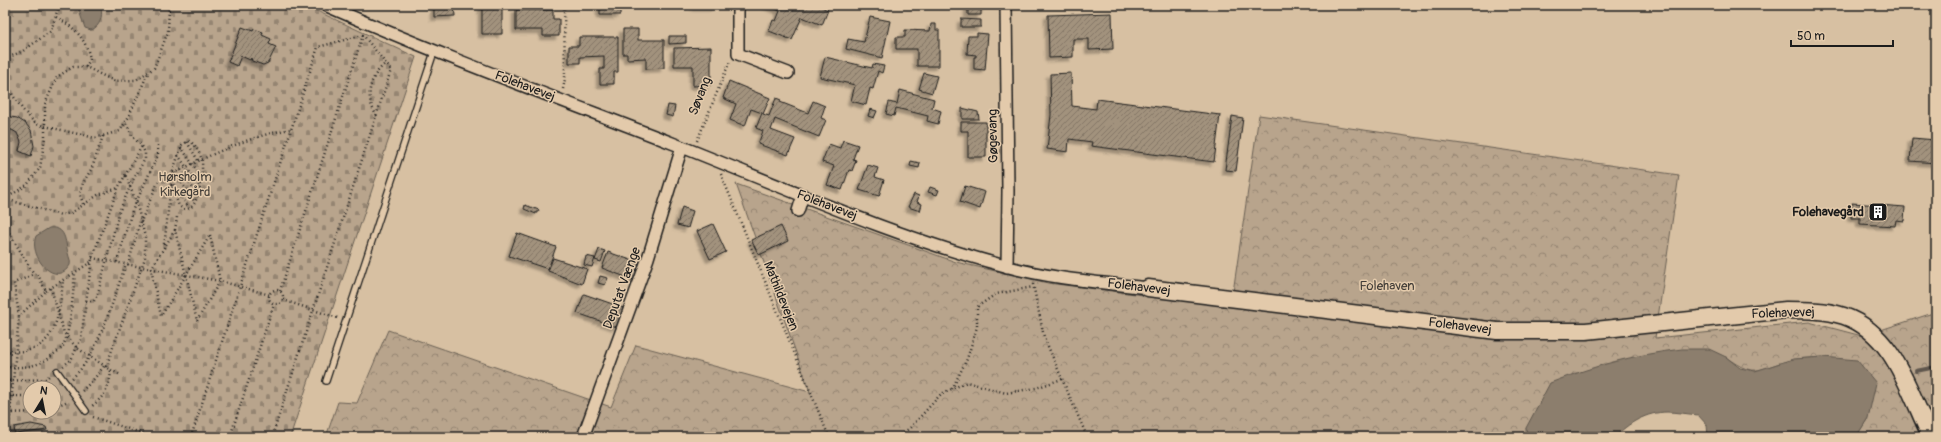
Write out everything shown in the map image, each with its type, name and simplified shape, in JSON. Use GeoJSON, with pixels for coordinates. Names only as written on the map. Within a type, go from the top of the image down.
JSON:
{"type":"FeatureCollection","features":[{"type":"Feature","properties":{"kind":"street","name":"Folehavevej"},"geometry":{"type":"LineString","coordinates":[[325,5],[434,52],[906,236],[1007,267],[1057,277],[1497,331],[1586,332],[1786,310],[1814,310],[1836,314],[1863,324],[1878,336],[1892,354],[1931,437]]}},
{"type":"Feature","properties":{"kind":"street"},"geometry":{"type":"LineString","coordinates":[[738,5],[738,54],[788,73]]}},
{"type":"Feature","properties":{"kind":"street","name":"Gøgevang"},"geometry":{"type":"LineString","coordinates":[[1006,5],[1008,191],[1007,267]]}},
{"type":"Feature","properties":{"kind":"street","name":"Deputat Vænge"},"geometry":{"type":"LineString","coordinates":[[583,437],[686,149]]}},
{"type":"Feature","properties":{"kind":"street"},"geometry":{"type":"LineString","coordinates":[[798,211],[803,195]]}},
{"type":"Feature","properties":{"kind":"lane"},"geometry":{"type":"LineString","coordinates":[[326,381],[434,52]]}},
{"type":"Feature","properties":{"kind":"lane"},"geometry":{"type":"LineString","coordinates":[[57,371],[86,411]]}},
{"type":"Feature","properties":{"kind":"path"},"geometry":{"type":"LineString","coordinates":[[5,59],[23,51],[51,31],[59,5]]}},
{"type":"Feature","properties":{"kind":"path"},"geometry":{"type":"LineString","coordinates":[[5,199],[27,185],[40,168],[45,127],[45,104],[57,77],[73,67],[86,67],[114,81],[136,80],[154,68],[168,32],[169,5]]}},
{"type":"Feature","properties":{"kind":"path"},"geometry":{"type":"LineString","coordinates":[[560,100],[565,79],[564,5]]}},
{"type":"Feature","properties":{"kind":"path"},"geometry":{"type":"LineString","coordinates":[[56,17],[77,31],[83,40],[90,59],[86,67]]}},
{"type":"Feature","properties":{"kind":"path"},"geometry":{"type":"LineString","coordinates":[[280,291],[367,24]]}},
{"type":"Feature","properties":{"kind":"path"},"geometry":{"type":"LineString","coordinates":[[272,437],[392,70],[363,35]]}},
{"type":"Feature","properties":{"kind":"path"},"geometry":{"type":"LineString","coordinates":[[191,437],[318,47],[363,35]]}},
{"type":"Feature","properties":{"kind":"path","name":"Søvang"},"geometry":{"type":"LineString","coordinates":[[686,149],[698,138],[728,62],[738,54]]}},
{"type":"Feature","properties":{"kind":"path"},"geometry":{"type":"LineString","coordinates":[[377,116],[371,106],[369,89],[377,72],[386,63]]}},
{"type":"Feature","properties":{"kind":"path"},"geometry":{"type":"LineString","coordinates":[[5,84],[23,110],[36,124],[95,138],[120,131],[126,122],[148,72]]}},
{"type":"Feature","properties":{"kind":"path"},"geometry":{"type":"LineString","coordinates":[[86,301],[94,300],[98,293],[119,212],[130,186],[145,159],[145,153],[142,146],[132,136],[126,122]]}},
{"type":"Feature","properties":{"kind":"path"},"geometry":{"type":"LineString","coordinates":[[174,173],[236,144],[275,132],[291,129]]}},
{"type":"Feature","properties":{"kind":"path"},"geometry":{"type":"LineString","coordinates":[[83,204],[80,194],[83,183],[92,168],[104,136]]}},
{"type":"Feature","properties":{"kind":"path"},"geometry":{"type":"LineString","coordinates":[[171,182],[179,206],[184,209],[189,208],[198,196],[202,178],[200,161],[194,144],[188,141],[186,142]]}},
{"type":"Feature","properties":{"kind":"path"},"geometry":{"type":"LineString","coordinates":[[186,142],[200,161]]}},
{"type":"Feature","properties":{"kind":"path"},"geometry":{"type":"LineString","coordinates":[[164,248],[171,182],[178,154],[181,147],[186,142]]}},
{"type":"Feature","properties":{"kind":"path"},"geometry":{"type":"LineString","coordinates":[[117,262],[121,245],[136,201],[158,155],[158,144]]}},
{"type":"Feature","properties":{"kind":"path"},"geometry":{"type":"LineString","coordinates":[[5,381],[12,382],[46,378],[71,360],[81,339],[92,258],[118,188],[142,146]]}},
{"type":"Feature","properties":{"kind":"path"},"geometry":{"type":"LineString","coordinates":[[181,147],[202,178]]}},
{"type":"Feature","properties":{"kind":"path"},"geometry":{"type":"LineString","coordinates":[[178,154],[200,187]]}},
{"type":"Feature","properties":{"kind":"path","name":"Mathildevejen"},"geometry":{"type":"LineString","coordinates":[[718,162],[722,178],[829,437]]}},
{"type":"Feature","properties":{"kind":"path"},"geometry":{"type":"LineString","coordinates":[[181,170],[198,196]]}},
{"type":"Feature","properties":{"kind":"path"},"geometry":{"type":"LineString","coordinates":[[174,173],[195,202]]}},
{"type":"Feature","properties":{"kind":"path"},"geometry":{"type":"LineString","coordinates":[[106,367],[144,258],[145,237],[136,201],[125,175]]}},
{"type":"Feature","properties":{"kind":"path"},"geometry":{"type":"LineString","coordinates":[[66,383],[78,373],[89,356],[101,331],[127,264],[141,221],[158,182]]}},
{"type":"Feature","properties":{"kind":"path"},"geometry":{"type":"LineString","coordinates":[[171,182],[189,208]]}},
{"type":"Feature","properties":{"kind":"path"},"geometry":{"type":"LineString","coordinates":[[5,199],[61,215],[71,213],[98,194],[118,188]]}},
{"type":"Feature","properties":{"kind":"path"},"geometry":{"type":"LineString","coordinates":[[175,230],[151,269],[161,316],[186,275],[210,235],[220,281],[197,321],[186,275],[175,230],[177,217]]}},
{"type":"Feature","properties":{"kind":"path"},"geometry":{"type":"LineString","coordinates":[[5,226],[34,274],[37,273],[46,291]]}},
{"type":"Feature","properties":{"kind":"path"},"geometry":{"type":"LineString","coordinates":[[92,258],[220,281],[270,295]]}},
{"type":"Feature","properties":{"kind":"path"},"geometry":{"type":"LineString","coordinates":[[19,316],[46,291],[92,262]]}},
{"type":"Feature","properties":{"kind":"path"},"geometry":{"type":"LineString","coordinates":[[1030,271],[1044,337],[1089,437]]}},
{"type":"Feature","properties":{"kind":"path"},"geometry":{"type":"LineString","coordinates":[[5,367],[38,364],[50,358],[62,347],[66,336],[75,273]]}},
{"type":"Feature","properties":{"kind":"path"},"geometry":{"type":"LineString","coordinates":[[8,437],[19,316],[14,283],[34,274]]}},
{"type":"Feature","properties":{"kind":"path"},"geometry":{"type":"LineString","coordinates":[[5,351],[27,351],[38,347],[45,341],[56,325],[59,315],[63,280]]}},
{"type":"Feature","properties":{"kind":"path"},"geometry":{"type":"LineString","coordinates":[[952,389],[967,359],[977,327],[977,307],[996,294],[1033,287]]}},
{"type":"Feature","properties":{"kind":"path"},"geometry":{"type":"LineString","coordinates":[[51,288],[66,336],[77,348],[111,370],[121,374]]}},
{"type":"Feature","properties":{"kind":"path"},"geometry":{"type":"LineString","coordinates":[[273,291],[280,291],[283,294],[283,300],[279,304],[270,302],[270,295],[273,291]]}},
{"type":"Feature","properties":{"kind":"path"},"geometry":{"type":"LineString","coordinates":[[283,300],[346,321]]}},
{"type":"Feature","properties":{"kind":"path"},"geometry":{"type":"LineString","coordinates":[[230,437],[274,304]]}},
{"type":"Feature","properties":{"kind":"path"},"geometry":{"type":"LineString","coordinates":[[111,370],[110,383],[99,400],[86,411],[93,417],[153,437]]}},
{"type":"Feature","properties":{"kind":"path"},"geometry":{"type":"LineString","coordinates":[[897,437],[910,428],[941,394],[967,382],[1006,393],[1036,388],[1062,379]]}},
{"type":"Feature","properties":{"kind":"path"},"geometry":{"type":"LineString","coordinates":[[5,396],[22,396]]}},
{"type":"Feature","properties":{"kind":"path"},"geometry":{"type":"LineString","coordinates":[[5,413],[22,413]]}},
{"type":"Feature","properties":{"kind":"green space","name":"Hørsholm Kirkegård"},"geometry":{"type":"Polygon","coordinates":[[[5,5],[304,5],[416,57],[290,437],[5,437],[5,5]]]}},
{"type":"Feature","properties":{"kind":"green space","name":"Folehaven"},"geometry":{"type":"Polygon","coordinates":[[[1259,115],[1679,175],[1655,338],[1809,322],[1862,336],[1936,312],[1936,437],[1856,437],[1868,418],[1823,357],[1792,360],[1759,370],[1753,370],[1745,368],[1726,357],[1526,428],[1527,437],[326,437],[338,402],[357,403],[388,330],[611,407],[636,345],[810,392],[736,184],[956,262],[1048,283],[1231,306],[1259,115]]]}},
{"type":"Feature","properties":{"kind":"shaded area"},"geometry":{"type":"Polygon","coordinates":[[[77,5],[97,5],[101,8],[102,14],[99,24],[94,29],[91,30],[85,28],[77,5]]]}},
{"type":"Feature","properties":{"kind":"shaded area"},"geometry":{"type":"Polygon","coordinates":[[[49,228],[59,229],[64,235],[70,260],[70,265],[64,271],[57,273],[51,272],[44,267],[36,252],[36,236],[49,228]]]}},
{"type":"Feature","properties":{"kind":"shaded area"},"geometry":{"type":"Polygon","coordinates":[[[1682,349],[1709,349],[1726,357],[1740,368],[1755,371],[1793,359],[1823,357],[1857,360],[1876,383],[1868,418],[1856,437],[1708,437],[1707,425],[1698,415],[1660,412],[1638,419],[1615,437],[1527,437],[1526,428],[1550,383],[1583,371],[1615,362],[1647,354],[1682,349]]]}},
{"type":"Feature","properties":{"kind":"building"},"geometry":{"type":"Polygon","coordinates":[[[434,5],[454,5],[455,16],[434,17],[434,5]]]}},
{"type":"Feature","properties":{"kind":"building"},"geometry":{"type":"Polygon","coordinates":[[[482,5],[502,5],[502,34],[482,34],[482,5]]]}},
{"type":"Feature","properties":{"kind":"building"},"geometry":{"type":"Polygon","coordinates":[[[600,5],[620,5],[620,15],[600,15],[600,5]]]}},
{"type":"Feature","properties":{"kind":"building"},"geometry":{"type":"Polygon","coordinates":[[[695,5],[716,5],[716,7],[695,7],[695,5]]]}},
{"type":"Feature","properties":{"kind":"building"},"geometry":{"type":"Polygon","coordinates":[[[766,5],[817,5],[828,10],[822,25],[802,17],[792,40],[769,31],[773,20],[776,21],[780,11],[766,5]]]}},
{"type":"Feature","properties":{"kind":"building"},"geometry":{"type":"Polygon","coordinates":[[[968,5],[985,5],[985,9],[981,9],[981,15],[968,15],[968,5]]]}},
{"type":"Feature","properties":{"kind":"building"},"geometry":{"type":"Polygon","coordinates":[[[516,10],[553,10],[553,19],[559,19],[559,36],[543,36],[543,30],[516,30],[516,10]]]}},
{"type":"Feature","properties":{"kind":"building"},"geometry":{"type":"Polygon","coordinates":[[[1112,13],[1113,49],[1089,50],[1089,39],[1073,39],[1073,57],[1049,58],[1048,15],[1112,13]]]}},
{"type":"Feature","properties":{"kind":"building"},"geometry":{"type":"Polygon","coordinates":[[[870,17],[890,21],[882,58],[846,49],[848,39],[864,42],[870,17]]]}},
{"type":"Feature","properties":{"kind":"building"},"geometry":{"type":"Polygon","coordinates":[[[961,19],[981,20],[981,27],[961,27],[961,19]]]}},
{"type":"Feature","properties":{"kind":"building"},"geometry":{"type":"Polygon","coordinates":[[[931,24],[936,24],[936,30],[939,30],[939,66],[917,66],[917,49],[896,49],[896,37],[905,37],[905,30],[930,31],[931,24]]]}},
{"type":"Feature","properties":{"kind":"building"},"geometry":{"type":"Polygon","coordinates":[[[242,27],[253,31],[254,29],[263,32],[262,35],[271,39],[269,44],[276,47],[268,63],[263,65],[252,61],[251,58],[250,60],[241,56],[237,66],[228,62],[242,27]]]}},
{"type":"Feature","properties":{"kind":"building"},"geometry":{"type":"Polygon","coordinates":[[[623,29],[638,29],[638,40],[664,40],[664,68],[646,69],[646,58],[627,59],[627,54],[623,54],[623,29]]]}},
{"type":"Feature","properties":{"kind":"building"},"geometry":{"type":"Polygon","coordinates":[[[977,33],[988,34],[985,70],[974,69],[974,57],[976,57],[976,55],[967,54],[968,36],[977,36],[977,33]]]}},
{"type":"Feature","properties":{"kind":"building"},"geometry":{"type":"Polygon","coordinates":[[[669,36],[686,36],[686,43],[669,44],[669,36]]]}},
{"type":"Feature","properties":{"kind":"building"},"geometry":{"type":"Polygon","coordinates":[[[579,37],[618,37],[618,72],[614,72],[614,84],[600,84],[600,69],[604,69],[604,56],[580,57],[580,63],[569,63],[569,46],[579,46],[579,37]]]}},
{"type":"Feature","properties":{"kind":"building"},"geometry":{"type":"Polygon","coordinates":[[[711,47],[711,85],[693,86],[693,66],[674,66],[674,48],[711,47]]]}},
{"type":"Feature","properties":{"kind":"building"},"geometry":{"type":"Polygon","coordinates":[[[825,57],[872,68],[873,64],[884,66],[882,73],[878,71],[873,89],[870,88],[866,105],[851,101],[855,85],[820,77],[825,57]]]}},
{"type":"Feature","properties":{"kind":"building"},"geometry":{"type":"Polygon","coordinates":[[[924,73],[937,76],[932,93],[919,89],[924,73]]]}},
{"type":"Feature","properties":{"kind":"building"},"geometry":{"type":"Polygon","coordinates":[[[1071,73],[1072,106],[1096,109],[1097,99],[1220,115],[1214,162],[1091,146],[1092,142],[1069,139],[1068,152],[1047,149],[1051,115],[1050,74],[1071,73]]]}},
{"type":"Feature","properties":{"kind":"building"},"geometry":{"type":"Polygon","coordinates":[[[729,81],[770,98],[763,114],[769,116],[776,98],[781,100],[780,102],[808,113],[813,101],[825,106],[821,118],[826,120],[819,137],[775,119],[771,130],[795,139],[788,155],[758,144],[763,131],[756,128],[762,113],[751,109],[745,126],[730,120],[736,104],[723,98],[729,81]]]}},
{"type":"Feature","properties":{"kind":"building"},"geometry":{"type":"Polygon","coordinates":[[[900,90],[934,99],[932,108],[941,111],[938,124],[927,121],[928,116],[896,108],[894,116],[886,114],[889,102],[897,104],[900,90]]]}},
{"type":"Feature","properties":{"kind":"building"},"geometry":{"type":"Polygon","coordinates":[[[668,105],[675,106],[673,117],[666,115],[668,105]]]}},
{"type":"Feature","properties":{"kind":"building"},"geometry":{"type":"Polygon","coordinates":[[[962,108],[978,112],[979,119],[962,119],[962,108]]]}},
{"type":"Feature","properties":{"kind":"building"},"geometry":{"type":"Polygon","coordinates":[[[870,109],[877,111],[874,118],[868,116],[870,109]]]}},
{"type":"Feature","properties":{"kind":"building"},"geometry":{"type":"Polygon","coordinates":[[[5,116],[17,118],[25,123],[31,130],[34,146],[31,156],[19,151],[21,142],[17,133],[12,130],[5,129],[5,116]]]}},
{"type":"Feature","properties":{"kind":"building"},"geometry":{"type":"Polygon","coordinates":[[[1232,116],[1243,118],[1236,171],[1225,170],[1232,116]]]}},
{"type":"Feature","properties":{"kind":"building"},"geometry":{"type":"Polygon","coordinates":[[[961,122],[986,122],[986,157],[968,157],[968,131],[961,131],[961,122]]]}},
{"type":"Feature","properties":{"kind":"building"},"geometry":{"type":"Polygon","coordinates":[[[1912,138],[1936,140],[1936,163],[1910,161],[1912,138]]]}},
{"type":"Feature","properties":{"kind":"building"},"geometry":{"type":"Polygon","coordinates":[[[843,140],[858,145],[853,159],[856,160],[852,171],[849,170],[842,190],[827,185],[834,166],[822,162],[829,144],[840,148],[843,140]]]}},
{"type":"Feature","properties":{"kind":"building"},"geometry":{"type":"Polygon","coordinates":[[[911,161],[920,163],[919,168],[910,166],[911,161]]]}},
{"type":"Feature","properties":{"kind":"building"},"geometry":{"type":"Polygon","coordinates":[[[868,165],[878,168],[875,177],[884,180],[879,196],[859,190],[868,165]]]}},
{"type":"Feature","properties":{"kind":"building"},"geometry":{"type":"Polygon","coordinates":[[[965,186],[985,192],[980,209],[960,202],[965,186]]]}},
{"type":"Feature","properties":{"kind":"building"},"geometry":{"type":"Polygon","coordinates":[[[930,187],[939,190],[937,195],[928,192],[930,187]]]}},
{"type":"Feature","properties":{"kind":"building"},"geometry":{"type":"Polygon","coordinates":[[[914,194],[919,196],[917,202],[922,204],[920,211],[908,207],[914,194]]]}},
{"type":"Feature","properties":{"kind":"building","name":"Folehavegård"},"geometry":{"type":"Polygon","coordinates":[[[1852,203],[1905,207],[1904,221],[1896,220],[1895,226],[1860,224],[1860,218],[1851,218],[1852,203]]]}},
{"type":"Feature","properties":{"kind":"building"},"geometry":{"type":"Polygon","coordinates":[[[525,205],[539,210],[536,214],[524,209],[525,205]]]}},
{"type":"Feature","properties":{"kind":"building"},"geometry":{"type":"Polygon","coordinates":[[[682,207],[693,211],[688,228],[677,225],[682,207]]]}},
{"type":"Feature","properties":{"kind":"building"},"geometry":{"type":"Polygon","coordinates":[[[713,224],[726,252],[710,259],[697,231],[713,224]]]}},
{"type":"Feature","properties":{"kind":"building"},"geometry":{"type":"Polygon","coordinates":[[[781,226],[788,241],[759,255],[751,240],[781,226]]]}},
{"type":"Feature","properties":{"kind":"building"},"geometry":{"type":"Polygon","coordinates":[[[517,233],[556,247],[548,269],[509,256],[517,233]]]}},
{"type":"Feature","properties":{"kind":"building"},"geometry":{"type":"Polygon","coordinates":[[[599,249],[605,251],[601,262],[595,260],[599,249]]]}},
{"type":"Feature","properties":{"kind":"building"},"geometry":{"type":"Polygon","coordinates":[[[608,252],[642,264],[636,281],[602,268],[608,252]]]}},
{"type":"Feature","properties":{"kind":"building"},"geometry":{"type":"Polygon","coordinates":[[[586,256],[595,258],[592,267],[584,265],[586,256]]]}},
{"type":"Feature","properties":{"kind":"building"},"geometry":{"type":"Polygon","coordinates":[[[553,258],[587,269],[582,284],[548,271],[553,258]]]}},
{"type":"Feature","properties":{"kind":"building"},"geometry":{"type":"Polygon","coordinates":[[[600,276],[608,278],[605,285],[598,283],[600,276]]]}},
{"type":"Feature","properties":{"kind":"building"},"geometry":{"type":"Polygon","coordinates":[[[584,294],[624,308],[617,327],[577,313],[584,294]]]}},
{"type":"Feature","properties":{"kind":"building"},"geometry":{"type":"Polygon","coordinates":[[[31,424],[46,427],[47,430],[15,434],[14,427],[31,424]]]}},
{"type":"Feature","properties":{"kind":"waterway"},"geometry":{"type":"LineString","coordinates":[[1916,371],[1936,367]]}},
{"type":"Feature","properties":{"kind":"place","name":"Folehavegård"},"geometry":{"type":"Point","coordinates":[1878,212]}}]}
